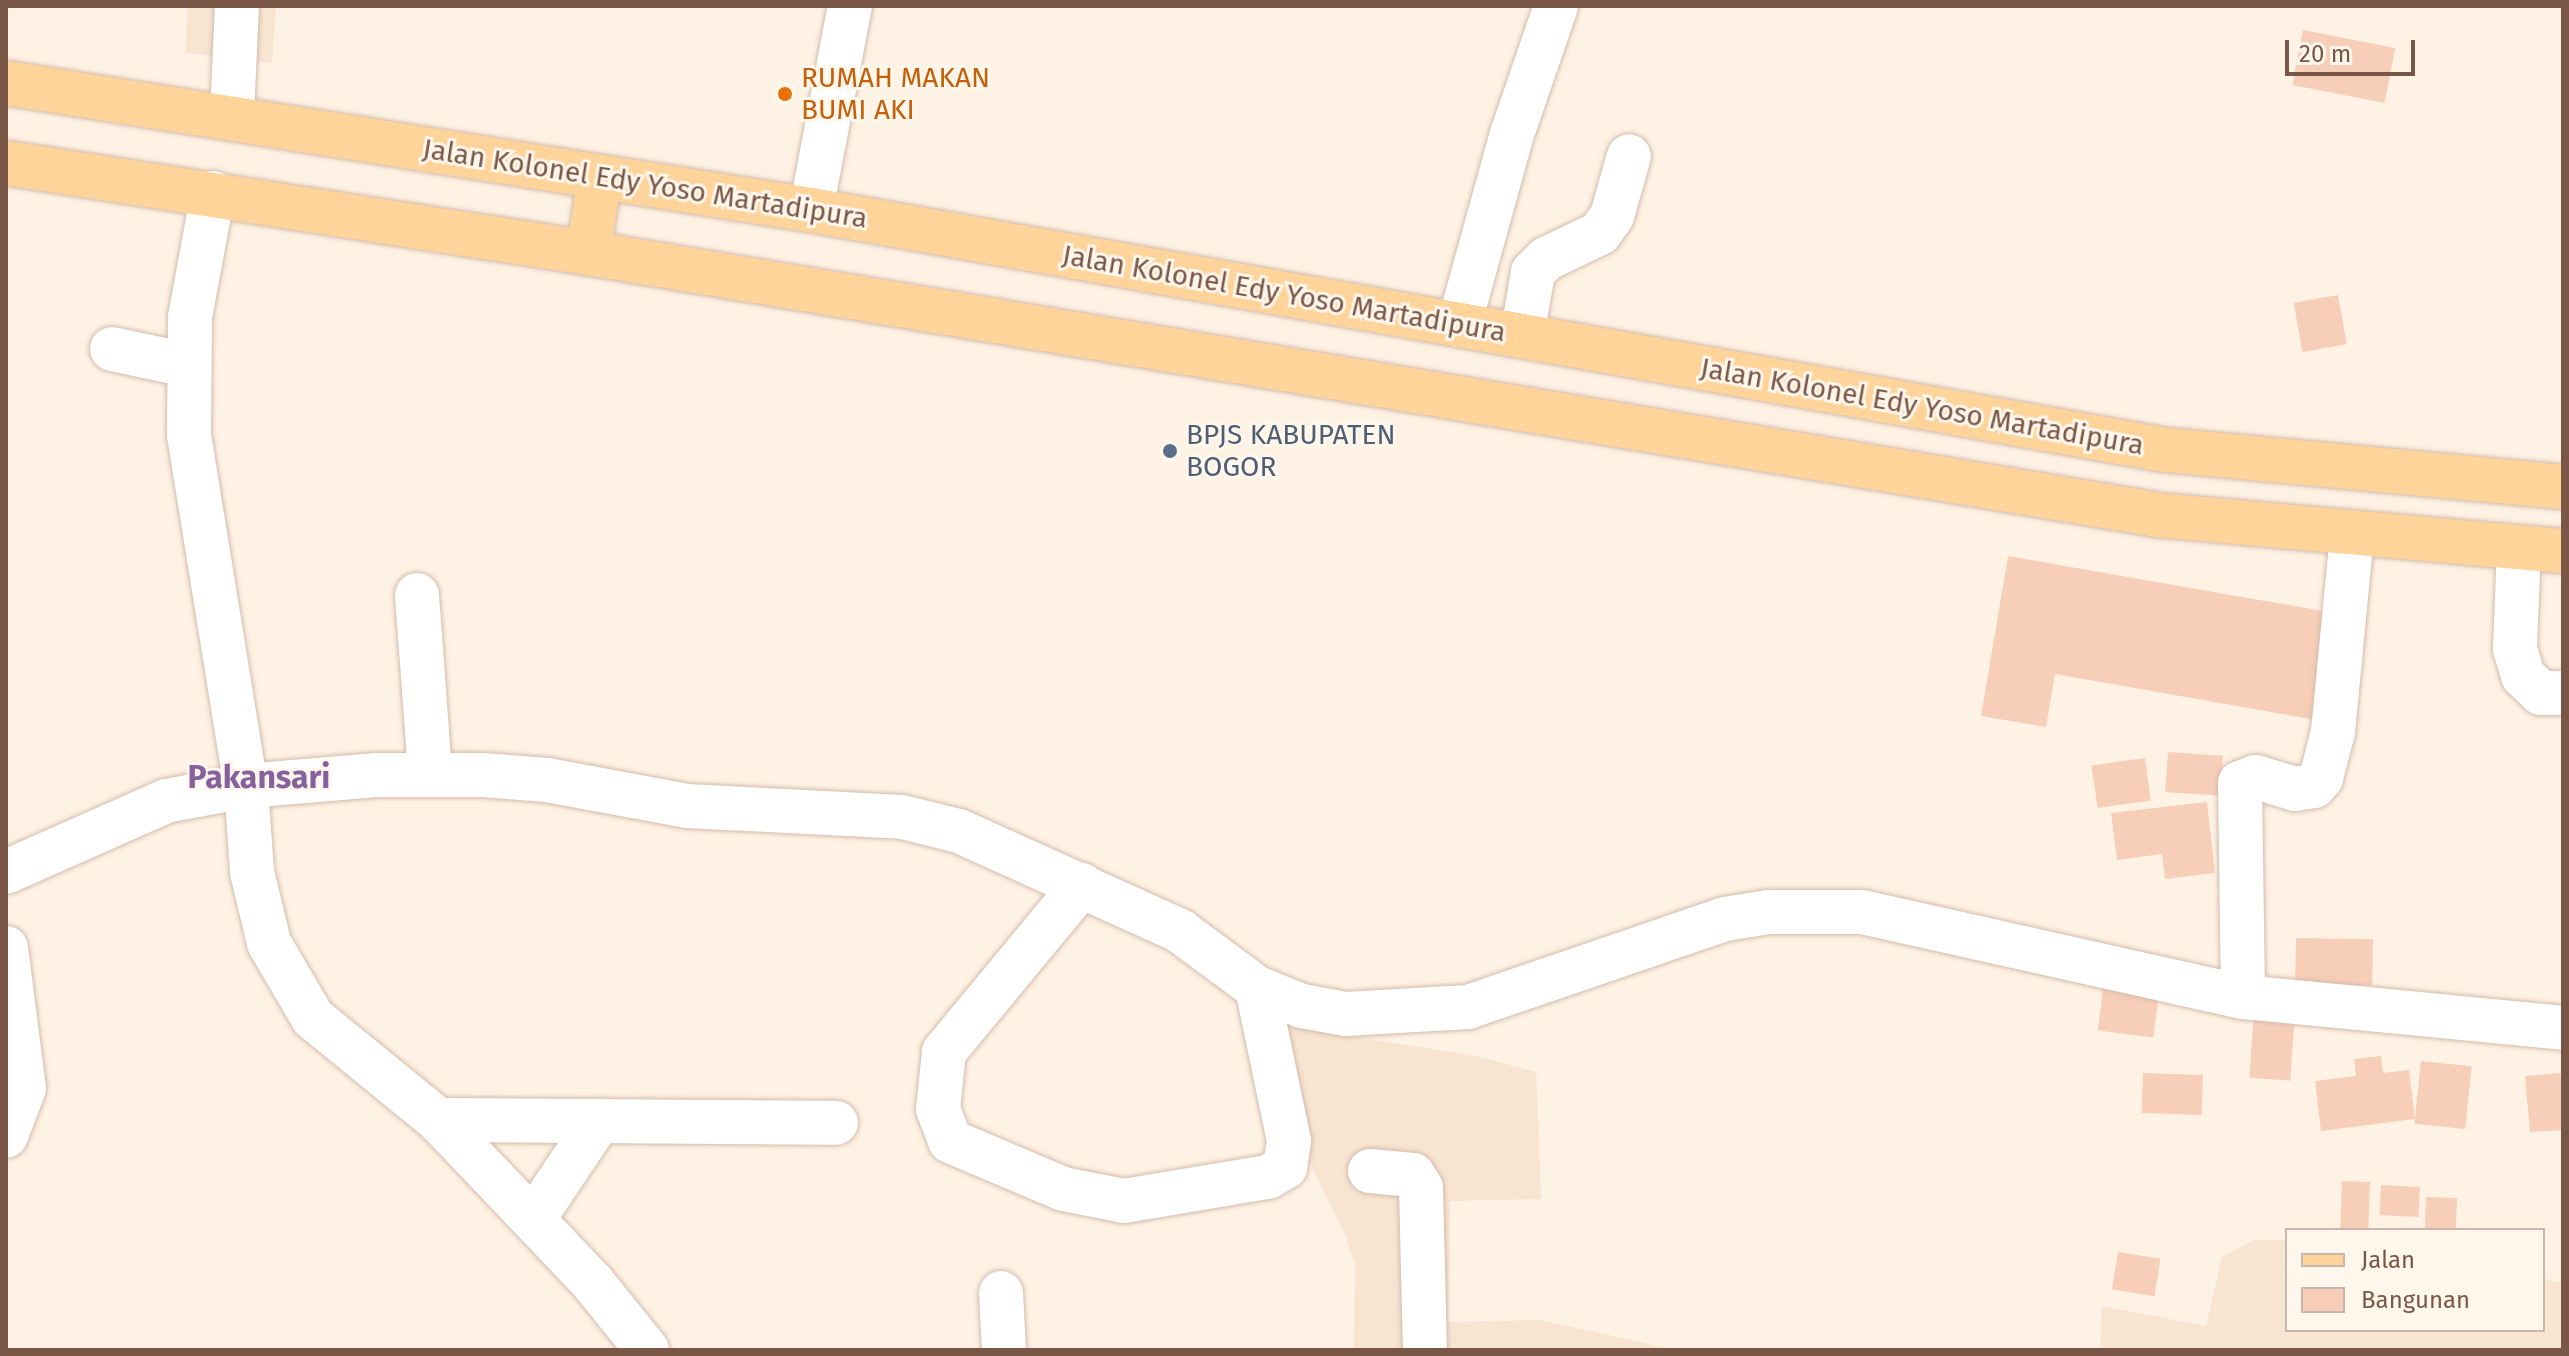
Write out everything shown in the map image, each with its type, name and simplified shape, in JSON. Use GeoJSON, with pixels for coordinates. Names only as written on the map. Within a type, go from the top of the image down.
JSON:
{"type":"FeatureCollection","features":[{"type":"Feature","properties":{"kind":"main road","name":"Jalan Kolonel Edy Yoso Martadipura"},"geometry":{"type":"LineString","coordinates":[[6,83],[232,115],[811,210],[2165,450],[2563,487]]}},
{"type":"Feature","properties":{"kind":"main road"},"geometry":{"type":"LineString","coordinates":[[6,163],[588,253],[2158,515],[2352,535],[2563,551]]}},
{"type":"Feature","properties":{"kind":"main road"},"geometry":{"type":"LineString","coordinates":[[588,253],[600,177]]}},
{"type":"Feature","properties":{"kind":"street"},"geometry":{"type":"LineString","coordinates":[[232,115],[237,6]]}},
{"type":"Feature","properties":{"kind":"street"},"geometry":{"type":"LineString","coordinates":[[811,210],[850,6]]}},
{"type":"Feature","properties":{"kind":"street"},"geometry":{"type":"LineString","coordinates":[[1459,325],[1512,134],[1556,6]]}},
{"type":"Feature","properties":{"kind":"street"},"geometry":{"type":"LineString","coordinates":[[1522,336],[1533,272],[1546,259],[1600,233],[1612,216],[1629,156]]}},
{"type":"Feature","properties":{"kind":"street"},"geometry":{"type":"LineString","coordinates":[[213,193],[190,317],[187,365],[189,435],[246,786],[258,912],[281,972],[313,1018],[438,1120],[534,1218],[647,1350]]}},
{"type":"Feature","properties":{"kind":"street"},"geometry":{"type":"LineString","coordinates":[[112,349],[187,365]]}},
{"type":"Feature","properties":{"kind":"street"},"geometry":{"type":"LineString","coordinates":[[2243,997],[2240,783],[2256,777],[2306,788],[2321,778],[2333,732],[2352,535]]}},
{"type":"Feature","properties":{"kind":"street"},"geometry":{"type":"LineString","coordinates":[[2519,548],[2515,649],[2523,676],[2541,693],[2563,693]]}},
{"type":"Feature","properties":{"kind":"street"},"geometry":{"type":"LineString","coordinates":[[417,595],[430,774]]}},
{"type":"Feature","properties":{"kind":"street"},"geometry":{"type":"LineString","coordinates":[[6,872],[128,814],[246,786],[430,774],[547,780],[687,806],[902,817],[959,831],[1180,931],[1257,988],[1302,1006],[1346,1014],[1468,1007],[1725,919],[1768,912],[1862,912],[2243,997],[2512,1027],[2563,1028]]}},
{"type":"Feature","properties":{"kind":"street"},"geometry":{"type":"LineString","coordinates":[[1082,885],[944,1052],[938,1109],[950,1141],[1063,1189],[1124,1201],[1268,1177],[1285,1167],[1289,1141],[1257,988]]}},
{"type":"Feature","properties":{"kind":"street"},"geometry":{"type":"LineString","coordinates":[[6,948],[24,1088],[6,1136]]}},
{"type":"Feature","properties":{"kind":"street"},"geometry":{"type":"LineString","coordinates":[[438,1120],[836,1123]]}},
{"type":"Feature","properties":{"kind":"street"},"geometry":{"type":"LineString","coordinates":[[534,1218],[599,1121]]}},
{"type":"Feature","properties":{"kind":"street"},"geometry":{"type":"LineString","coordinates":[[1370,1171],[1413,1175],[1421,1188],[1425,1350]]}},
{"type":"Feature","properties":{"kind":"street"},"geometry":{"type":"LineString","coordinates":[[1001,1293],[1004,1350]]}},
{"type":"Feature","properties":{"kind":"shaded area"},"geometry":{"type":"Polygon","coordinates":[[[187,6],[276,6],[272,63],[186,53],[187,6]]]}},
{"type":"Feature","properties":{"kind":"shaded area"},"geometry":{"type":"Polygon","coordinates":[[[1267,1023],[1476,1056],[1536,1072],[1541,1199],[1450,1201],[1448,1322],[1540,1320],[1676,1350],[1354,1350],[1355,1265],[1345,1234],[1276,1094],[1267,1023]]]}},
{"type":"Feature","properties":{"kind":"shaded area"},"geometry":{"type":"Polygon","coordinates":[[[2254,1240],[2285,1240],[2285,1332],[2545,1332],[2545,1279],[2563,1283],[2563,1350],[2100,1350],[2102,1306],[2206,1326],[2222,1257],[2254,1240]]]}},
{"type":"Feature","properties":{"kind":"building"},"geometry":{"type":"Polygon","coordinates":[[[2303,30],[2395,48],[2385,103],[2292,85],[2303,30]]]}},
{"type":"Feature","properties":{"kind":"building"},"geometry":{"type":"Polygon","coordinates":[[[2338,295],[2347,344],[2302,352],[2294,303],[2338,295]]]}},
{"type":"Feature","properties":{"kind":"building"},"geometry":{"type":"Polygon","coordinates":[[[2008,556],[2334,613],[2316,720],[2055,674],[2046,727],[1981,716],[2008,556]]]}},
{"type":"Feature","properties":{"kind":"building"},"geometry":{"type":"Polygon","coordinates":[[[2168,752],[2223,756],[2220,796],[2165,792],[2168,752]]]}},
{"type":"Feature","properties":{"kind":"building"},"geometry":{"type":"Polygon","coordinates":[[[2145,758],[2151,801],[2098,808],[2092,766],[2145,758]]]}},
{"type":"Feature","properties":{"kind":"building"},"geometry":{"type":"Polygon","coordinates":[[[2207,802],[2215,873],[2165,879],[2162,854],[2117,860],[2111,813],[2207,802]]]}},
{"type":"Feature","properties":{"kind":"building"},"geometry":{"type":"Polygon","coordinates":[[[2296,938],[2373,939],[2372,985],[2295,984],[2296,938]]]}},
{"type":"Feature","properties":{"kind":"building"},"geometry":{"type":"Polygon","coordinates":[[[2104,980],[2160,987],[2153,1037],[2098,1031],[2104,980]]]}},
{"type":"Feature","properties":{"kind":"building"},"geometry":{"type":"Polygon","coordinates":[[[2254,1011],[2295,1014],[2290,1081],[2249,1078],[2254,1011]]]}},
{"type":"Feature","properties":{"kind":"building"},"geometry":{"type":"Polygon","coordinates":[[[2381,1056],[2383,1073],[2409,1070],[2415,1119],[2321,1131],[2315,1081],[2356,1076],[2354,1059],[2381,1056]]]}},
{"type":"Feature","properties":{"kind":"building"},"geometry":{"type":"Polygon","coordinates":[[[2421,1061],[2472,1066],[2465,1129],[2414,1124],[2421,1061]]]}},
{"type":"Feature","properties":{"kind":"building"},"geometry":{"type":"Polygon","coordinates":[[[2143,1073],[2203,1075],[2202,1115],[2142,1113],[2143,1073]]]}},
{"type":"Feature","properties":{"kind":"building"},"geometry":{"type":"Polygon","coordinates":[[[2563,1073],[2563,1130],[2530,1132],[2525,1076],[2563,1073]]]}},
{"type":"Feature","properties":{"kind":"building"},"geometry":{"type":"Polygon","coordinates":[[[2342,1181],[2370,1182],[2368,1228],[2340,1228],[2342,1181]]]}},
{"type":"Feature","properties":{"kind":"building"},"geometry":{"type":"Polygon","coordinates":[[[2381,1185],[2420,1187],[2418,1217],[2379,1215],[2381,1185]]]}},
{"type":"Feature","properties":{"kind":"building"},"geometry":{"type":"Polygon","coordinates":[[[2426,1197],[2457,1198],[2456,1228],[2425,1228],[2426,1197]]]}},
{"type":"Feature","properties":{"kind":"building"},"geometry":{"type":"Polygon","coordinates":[[[2118,1252],[2160,1259],[2155,1296],[2112,1290],[2118,1252]]]}},
{"type":"Feature","properties":{"kind":"place","name":"RUMAH MAKAN BUMI AKI"},"geometry":{"type":"Point","coordinates":[785,94]}},
{"type":"Feature","properties":{"kind":"place","name":"BPJS KABUPATEN BOGOR"},"geometry":{"type":"Point","coordinates":[1170,451]}},
{"type":"Feature","properties":{"kind":"district","name":"Pakansari"},"geometry":{"type":"Point","coordinates":[259,777]}}]}
